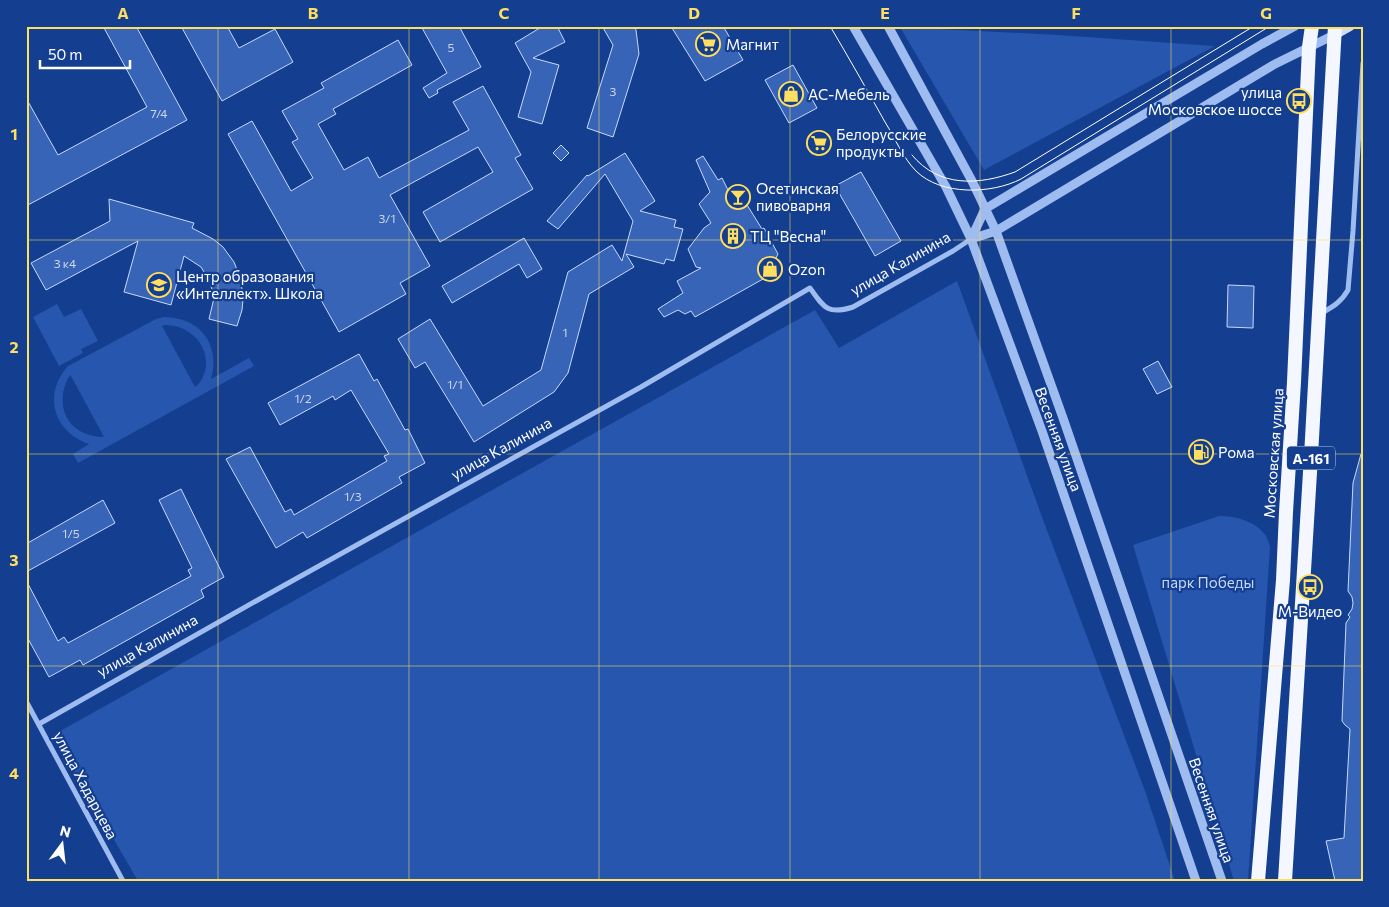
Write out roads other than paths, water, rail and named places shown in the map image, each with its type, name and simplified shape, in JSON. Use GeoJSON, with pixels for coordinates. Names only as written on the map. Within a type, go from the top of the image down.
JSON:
{"type":"FeatureCollection","features":[{"type":"Feature","properties":{"kind":"highway","name":"Московская улица"},"geometry":{"type":"LineString","coordinates":[[1258,881],[1283,580],[1312,26]]}},
{"type":"Feature","properties":{"kind":"highway","name":"А-161"},"geometry":{"type":"LineString","coordinates":[[1285,881],[1334,31]]}},
{"type":"Feature","properties":{"kind":"main road","name":"улица Калинина"},"geometry":{"type":"LineString","coordinates":[[1334,31],[1350,26]]}},
{"type":"Feature","properties":{"kind":"street","name":"Весенняя улица"},"geometry":{"type":"LineString","coordinates":[[853,26],[946,187],[971,239],[1042,431],[1196,881]]}},
{"type":"Feature","properties":{"kind":"street","name":"Весенняя улица"},"geometry":{"type":"LineString","coordinates":[[888,26],[972,181],[996,231],[1060,409],[1222,881]]}},
{"type":"Feature","properties":{"kind":"street"},"geometry":{"type":"LineString","coordinates":[[985,209],[1295,26]]}},
{"type":"Feature","properties":{"kind":"street","name":"улица Калинина"},"geometry":{"type":"LineString","coordinates":[[39,724],[641,387],[810,288],[823,306],[839,311],[853,307],[971,239],[996,231],[1275,64],[1310,47],[1334,31]]}},
{"type":"Feature","properties":{"kind":"street"},"geometry":{"type":"LineString","coordinates":[[1319,314],[1344,298],[1348,290],[1363,63]]}},
{"type":"Feature","properties":{"kind":"street","name":"улица Калинина"},"geometry":{"type":"LineString","coordinates":[[971,239],[985,209]]}},
{"type":"Feature","properties":{"kind":"street","name":"улица Хадарцева"},"geometry":{"type":"LineString","coordinates":[[26,701],[123,881]]}},
{"type":"Feature","properties":{"kind":"tram line"},"geometry":{"type":"LineString","coordinates":[[830,26],[911,166],[926,179],[939,185],[967,190],[996,188],[1021,179],[1270,26]]}},
{"type":"Feature","properties":{"kind":"tram line"},"geometry":{"type":"LineString","coordinates":[[912,155],[923,166],[934,173],[960,181],[988,179],[1015,172],[1254,26]]}},
{"type":"Feature","properties":{"kind":"place","name":"Магнит"},"geometry":{"type":"Point","coordinates":[708,44]}},
{"type":"Feature","properties":{"kind":"place","name":"АС-Мебель"},"geometry":{"type":"Point","coordinates":[791,94]}},
{"type":"Feature","properties":{"kind":"place","name":"улица Московское шоссе"},"geometry":{"type":"Point","coordinates":[1299,101]}},
{"type":"Feature","properties":{"kind":"place","name":"Белорусские продукты"},"geometry":{"type":"Point","coordinates":[819,143]}},
{"type":"Feature","properties":{"kind":"place","name":"Осетинская пивоварня"},"geometry":{"type":"Point","coordinates":[738,197]}},
{"type":"Feature","properties":{"kind":"place","name":"ТЦ \"Весна\""},"geometry":{"type":"Point","coordinates":[733,236]}},
{"type":"Feature","properties":{"kind":"place","name":"Ozon"},"geometry":{"type":"Point","coordinates":[770,269]}},
{"type":"Feature","properties":{"kind":"place","name":"Центр образования «Интеллект». Школа"},"geometry":{"type":"Point","coordinates":[159,285]}},
{"type":"Feature","properties":{"kind":"place","name":"Рома"},"geometry":{"type":"Point","coordinates":[1201,452]}},
{"type":"Feature","properties":{"kind":"place","name":"М-Видео"},"geometry":{"type":"Point","coordinates":[1310,587]}},
{"type":"Feature","properties":{"kind":"park label","name":"парк Победы"},"geometry":{"type":"Point","coordinates":[1208,582]}}]}
